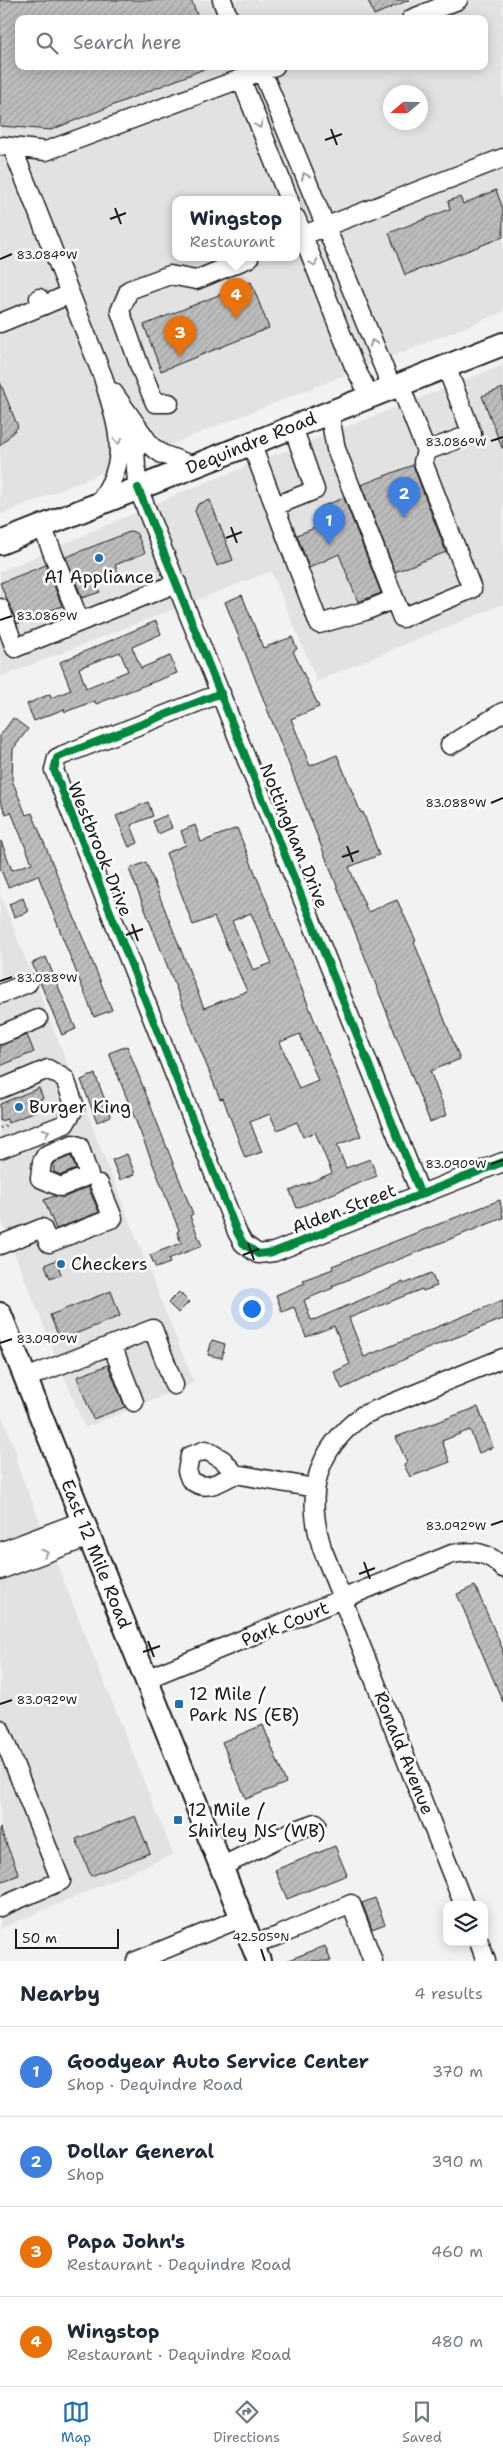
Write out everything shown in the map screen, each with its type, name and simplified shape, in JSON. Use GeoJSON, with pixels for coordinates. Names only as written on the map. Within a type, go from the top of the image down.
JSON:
{"type":"FeatureCollection","features":[{"type":"Feature","properties":{"kind":"main road","name":"Dequindre Road"},"geometry":{"type":"LineString","coordinates":[[0,543],[503,344]]}},
{"type":"Feature","properties":{"kind":"main road","name":"East 12 Mile Road"},"geometry":{"type":"LineString","coordinates":[[0,1314],[255,1952]]}},
{"type":"Feature","properties":{"kind":"street"},"geometry":{"type":"LineString","coordinates":[[222,0],[228,15]]}},
{"type":"Feature","properties":{"kind":"street"},"geometry":{"type":"LineString","coordinates":[[421,15],[458,0]]}},
{"type":"Feature","properties":{"kind":"street"},"geometry":{"type":"LineString","coordinates":[[6,147],[46,152],[256,72]]}},
{"type":"Feature","properties":{"kind":"street"},"geometry":{"type":"LineString","coordinates":[[256,72],[288,196]]}},
{"type":"Feature","properties":{"kind":"street"},"geometry":{"type":"LineString","coordinates":[[256,72],[426,452],[423,462],[472,589],[402,618],[336,449],[329,412]]}},
{"type":"Feature","properties":{"kind":"street"},"geometry":{"type":"LineString","coordinates":[[6,147],[70,294],[103,377],[118,438],[118,455],[115,473],[99,504]]}},
{"type":"Feature","properties":{"kind":"street"},"geometry":{"type":"LineString","coordinates":[[370,396],[354,366],[300,237],[503,158]]}},
{"type":"Feature","properties":{"kind":"street"},"geometry":{"type":"LineString","coordinates":[[169,403],[155,403],[140,368],[120,311],[129,290],[170,275],[196,280],[242,261]]}},
{"type":"Feature","properties":{"kind":"street"},"geometry":{"type":"LineString","coordinates":[[0,323],[40,302],[70,294]]}},
{"type":"Feature","properties":{"kind":"street"},"geometry":{"type":"LineString","coordinates":[[426,452],[472,434],[446,366]]}},
{"type":"Feature","properties":{"kind":"street"},"geometry":{"type":"LineString","coordinates":[[103,377],[151,446],[162,454],[194,466]]}},
{"type":"Feature","properties":{"kind":"street","name":"Nottingham Drive"},"geometry":{"type":"LineString","coordinates":[[134,424],[137,452],[135,470],[138,488],[421,1195]]}},
{"type":"Feature","properties":{"kind":"street"},"geometry":{"type":"LineString","coordinates":[[275,506],[315,490],[292,427]]}},
{"type":"Feature","properties":{"kind":"street"},"geometry":{"type":"LineString","coordinates":[[251,443],[319,624],[365,611],[394,599]]}},
{"type":"Feature","properties":{"kind":"street"},"geometry":{"type":"LineString","coordinates":[[42,526],[80,622]]}},
{"type":"Feature","properties":{"kind":"street"},"geometry":{"type":"LineString","coordinates":[[0,608],[15,648],[177,584]]}},
{"type":"Feature","properties":{"kind":"street","name":"Westbrook Drive"},"geometry":{"type":"LineString","coordinates":[[221,693],[63,755],[57,758],[54,770],[237,1232],[250,1250]]}},
{"type":"Feature","properties":{"kind":"street"},"geometry":{"type":"LineString","coordinates":[[450,745],[503,712]]}},
{"type":"Feature","properties":{"kind":"street"},"geometry":{"type":"LineString","coordinates":[[0,994],[28,983]]}},
{"type":"Feature","properties":{"kind":"street"},"geometry":{"type":"LineString","coordinates":[[0,1035],[38,1019]]}},
{"type":"Feature","properties":{"kind":"street"},"geometry":{"type":"LineString","coordinates":[[0,1088],[48,1069],[65,1079],[75,1107],[65,1124],[0,1149]]}},
{"type":"Feature","properties":{"kind":"street","name":"Alden Street"},"geometry":{"type":"LineString","coordinates":[[250,1250],[258,1254],[274,1252],[503,1162]]}},
{"type":"Feature","properties":{"kind":"street"},"geometry":{"type":"LineString","coordinates":[[0,1245],[42,1228],[48,1243],[113,1218],[99,1184]]}},
{"type":"Feature","properties":{"kind":"street"},"geometry":{"type":"LineString","coordinates":[[26,1378],[153,1329],[174,1385]]}},
{"type":"Feature","properties":{"kind":"street"},"geometry":{"type":"LineString","coordinates":[[112,1345],[134,1402]]}},
{"type":"Feature","properties":{"kind":"street","name":"Park Court"},"geometry":{"type":"LineString","coordinates":[[146,1679],[342,1601],[316,1528],[314,1513],[315,1488],[325,1456],[348,1426],[363,1415],[503,1358]]}},
{"type":"Feature","properties":{"kind":"street"},"geometry":{"type":"LineString","coordinates":[[236,1474],[315,1488]]}},
{"type":"Feature","properties":{"kind":"street"},"geometry":{"type":"LineString","coordinates":[[0,1552],[86,1529]]}},
{"type":"Feature","properties":{"kind":"street"},"geometry":{"type":"LineString","coordinates":[[0,1570],[86,1529]]}},
{"type":"Feature","properties":{"kind":"street"},"geometry":{"type":"LineString","coordinates":[[342,1601],[452,1554],[477,1552],[489,1556],[503,1568]]}},
{"type":"Feature","properties":{"kind":"street","name":"Ronald Avenue"},"geometry":{"type":"LineString","coordinates":[[342,1601],[462,1901]]}},
{"type":"Feature","properties":{"kind":"street"},"geometry":{"type":"LineString","coordinates":[[0,1729],[61,1881],[0,1907]]}},
{"type":"Feature","properties":{"kind":"street"},"geometry":{"type":"LineString","coordinates":[[221,1867],[290,1832],[316,1824]]}},
{"type":"Feature","properties":{"kind":"street"},"geometry":{"type":"LineString","coordinates":[[255,1952],[278,1936],[351,1904],[373,1961]]}},
{"type":"Feature","properties":{"kind":"street"},"geometry":{"type":"LineString","coordinates":[[136,1961],[241,1918]]}},
{"type":"Feature","properties":{"kind":"street"},"geometry":{"type":"LineString","coordinates":[[480,1946],[486,1961]]}},
{"type":"Feature","properties":{"kind":"path"},"geometry":{"type":"LineString","coordinates":[[0,1128],[8,1125]]}},
{"type":"Feature","properties":{"kind":"shaded area"},"geometry":{"type":"Polygon","coordinates":[[[0,0],[503,0],[503,312],[194,435],[0,515],[0,0]]]}},
{"type":"Feature","properties":{"kind":"shaded area"},"geometry":{"type":"Polygon","coordinates":[[[503,365],[503,604],[317,681],[271,571],[0,677],[0,572],[182,492],[503,365]]]}},
{"type":"Feature","properties":{"kind":"shaded area"},"geometry":{"type":"Polygon","coordinates":[[[0,894],[194,1383],[85,1428],[0,1217],[0,894]]]}},
{"type":"Feature","properties":{"kind":"shaded area"},"geometry":{"type":"Polygon","coordinates":[[[0,1411],[17,1454],[16,1462],[173,1854],[0,1929],[0,1411]]]}},
{"type":"Feature","properties":{"kind":"building"},"geometry":{"type":"Polygon","coordinates":[[[0,0],[191,0],[197,15],[15,15],[15,70],[201,70],[51,130],[0,126],[0,0]]]}},
{"type":"Feature","properties":{"kind":"building"},"geometry":{"type":"Polygon","coordinates":[[[368,0],[409,0],[374,15],[368,0]]]}},
{"type":"Feature","properties":{"kind":"building"},"geometry":{"type":"Polygon","coordinates":[[[496,190],[503,209],[503,237],[405,275],[389,233],[450,209],[448,201],[460,197],[463,204],[496,190]]]}},
{"type":"Feature","properties":{"kind":"building"},"geometry":{"type":"Polygon","coordinates":[[[251,282],[269,328],[161,371],[144,325],[251,282]]]}},
{"type":"Feature","properties":{"kind":"building"},"geometry":{"type":"Polygon","coordinates":[[[0,382],[18,427],[0,446],[0,382]]]}},
{"type":"Feature","properties":{"kind":"building"},"geometry":{"type":"Polygon","coordinates":[[[503,388],[503,448],[502,448],[482,396],[503,388]]]}},
{"type":"Feature","properties":{"kind":"building"},"geometry":{"type":"Polygon","coordinates":[[[413,465],[446,552],[395,572],[361,485],[413,465]]]}},
{"type":"Feature","properties":{"kind":"building"},"geometry":{"type":"Polygon","coordinates":[[[344,498],[381,593],[358,602],[339,554],[309,568],[297,535],[327,523],[320,507],[344,498]]]}},
{"type":"Feature","properties":{"kind":"building"},"geometry":{"type":"Polygon","coordinates":[[[210,500],[233,560],[217,566],[195,511],[198,504],[210,500]]]}},
{"type":"Feature","properties":{"kind":"building"},"geometry":{"type":"Polygon","coordinates":[[[132,531],[137,534],[145,553],[115,565],[120,577],[97,586],[100,592],[82,598],[66,557],[132,531]]]}},
{"type":"Feature","properties":{"kind":"building"},"geometry":{"type":"Polygon","coordinates":[[[46,565],[62,606],[17,624],[0,583],[46,565]]]}},
{"type":"Feature","properties":{"kind":"building"},"geometry":{"type":"Polygon","coordinates":[[[242,595],[263,648],[292,637],[297,649],[293,651],[319,707],[291,719],[310,766],[337,755],[361,813],[363,812],[379,855],[349,867],[368,912],[397,900],[416,941],[414,942],[460,1059],[430,1071],[447,1115],[430,1122],[225,602],[242,595]]]}},
{"type":"Feature","properties":{"kind":"building"},"geometry":{"type":"Polygon","coordinates":[[[156,621],[161,634],[132,647],[141,668],[170,656],[177,673],[96,704],[95,701],[65,712],[64,709],[34,721],[27,704],[50,694],[51,698],[71,690],[60,662],[156,621]],[[120,652],[79,668],[86,688],[128,671],[120,652]]]}},
{"type":"Feature","properties":{"kind":"building"},"geometry":{"type":"Polygon","coordinates":[[[13,718],[28,729],[13,749],[12,780],[26,815],[32,813],[112,1010],[94,1017],[38,875],[8,887],[0,868],[1,841],[12,870],[32,863],[11,812],[6,814],[0,801],[0,736],[13,718]]]}},
{"type":"Feature","properties":{"kind":"building"},"geometry":{"type":"Polygon","coordinates":[[[148,802],[153,816],[131,825],[138,843],[129,847],[116,816],[148,802]]]}},
{"type":"Feature","properties":{"kind":"building"},"geometry":{"type":"Polygon","coordinates":[[[167,815],[172,828],[158,834],[153,821],[167,815]]]}},
{"type":"Feature","properties":{"kind":"building"},"geometry":{"type":"Polygon","coordinates":[[[195,825],[201,842],[237,828],[361,1136],[337,1145],[346,1168],[370,1159],[377,1176],[297,1208],[290,1191],[332,1173],[315,1132],[303,1137],[297,1122],[277,1130],[270,1114],[250,1122],[262,1152],[245,1158],[223,1098],[220,1099],[129,869],[146,862],[204,1008],[247,991],[214,917],[193,925],[166,853],[186,845],[181,831],[195,825]],[[251,913],[232,921],[253,970],[272,963],[251,913]],[[300,1034],[280,1042],[299,1089],[318,1081],[300,1034]]]}},
{"type":"Feature","properties":{"kind":"building"},"geometry":{"type":"Polygon","coordinates":[[[23,898],[28,912],[14,917],[9,904],[23,898]]]}},
{"type":"Feature","properties":{"kind":"building"},"geometry":{"type":"Polygon","coordinates":[[[46,957],[76,1029],[62,1035],[32,963],[46,957]]]}},
{"type":"Feature","properties":{"kind":"building"},"geometry":{"type":"Polygon","coordinates":[[[27,1035],[34,1052],[0,1066],[0,1045],[27,1035]]]}},
{"type":"Feature","properties":{"kind":"building"},"geometry":{"type":"Polygon","coordinates":[[[127,1046],[193,1214],[190,1216],[202,1246],[168,1259],[170,1263],[156,1268],[150,1255],[181,1243],[177,1232],[179,1230],[109,1053],[127,1046]]]}},
{"type":"Feature","properties":{"kind":"building"},"geometry":{"type":"Polygon","coordinates":[[[95,1074],[111,1116],[97,1122],[81,1080],[95,1074]]]}},
{"type":"Feature","properties":{"kind":"building","name":"Burger King"},"geometry":{"type":"Polygon","coordinates":[[[39,1088],[43,1098],[35,1102],[38,1110],[8,1123],[7,1119],[0,1121],[0,1104],[39,1088]]]}},
{"type":"Feature","properties":{"kind":"building"},"geometry":{"type":"Polygon","coordinates":[[[127,1154],[135,1174],[120,1180],[112,1160],[127,1154]]]}},
{"type":"Feature","properties":{"kind":"building"},"geometry":{"type":"Polygon","coordinates":[[[71,1156],[76,1169],[61,1175],[54,1172],[53,1163],[71,1156]]]}},
{"type":"Feature","properties":{"kind":"building"},"geometry":{"type":"Polygon","coordinates":[[[88,1187],[99,1212],[56,1229],[44,1200],[54,1196],[65,1197],[88,1187]]]}},
{"type":"Feature","properties":{"kind":"building"},"geometry":{"type":"Polygon","coordinates":[[[500,1200],[503,1218],[332,1286],[333,1288],[304,1300],[311,1320],[316,1319],[403,1282],[404,1284],[431,1273],[437,1286],[423,1291],[422,1289],[349,1318],[364,1357],[503,1300],[503,1319],[424,1350],[342,1389],[334,1372],[350,1364],[334,1326],[306,1337],[294,1307],[282,1312],[276,1295],[305,1283],[303,1280],[333,1269],[332,1266],[500,1200]]]}},
{"type":"Feature","properties":{"kind":"building"},"geometry":{"type":"Polygon","coordinates":[[[56,1260],[61,1274],[50,1278],[45,1265],[56,1260]]]}},
{"type":"Feature","properties":{"kind":"building"},"geometry":{"type":"Polygon","coordinates":[[[111,1291],[120,1316],[60,1340],[50,1315],[111,1291]]]}},
{"type":"Feature","properties":{"kind":"building"},"geometry":{"type":"Polygon","coordinates":[[[179,1292],[189,1302],[178,1313],[168,1303],[179,1292]]]}},
{"type":"Feature","properties":{"kind":"building"},"geometry":{"type":"Polygon","coordinates":[[[212,1340],[225,1344],[222,1358],[208,1355],[212,1340]]]}},
{"type":"Feature","properties":{"kind":"building"},"geometry":{"type":"Polygon","coordinates":[[[108,1365],[125,1407],[93,1419],[77,1377],[108,1365]]]}},
{"type":"Feature","properties":{"kind":"building"},"geometry":{"type":"Polygon","coordinates":[[[478,1407],[493,1447],[479,1453],[470,1430],[442,1441],[450,1462],[410,1477],[404,1465],[407,1463],[396,1437],[478,1407]]]}},
{"type":"Feature","properties":{"kind":"building"},"geometry":{"type":"Polygon","coordinates":[[[475,1586],[503,1650],[503,1702],[457,1594],[475,1586]]]}},
{"type":"Feature","properties":{"kind":"building"},"geometry":{"type":"Polygon","coordinates":[[[263,1725],[286,1783],[246,1799],[222,1742],[263,1725]]]}},
{"type":"Feature","properties":{"kind":"building"},"geometry":{"type":"Polygon","coordinates":[[[135,1816],[150,1853],[91,1876],[76,1839],[135,1816]]]}},
{"type":"Feature","properties":{"kind":"building"},"geometry":{"type":"Polygon","coordinates":[[[0,1828],[19,1875],[0,1882],[0,1828]]]}},
{"type":"Feature","properties":{"kind":"building"},"geometry":{"type":"Polygon","coordinates":[[[335,1846],[347,1875],[287,1899],[275,1870],[335,1846]]]}},
{"type":"Feature","properties":{"kind":"building"},"geometry":{"type":"Polygon","coordinates":[[[375,1898],[385,1924],[372,1929],[362,1903],[375,1898]]]}},
{"type":"Feature","properties":{"kind":"building"},"geometry":{"type":"Polygon","coordinates":[[[325,1946],[331,1961],[288,1961],[288,1960],[325,1946]]]}},
{"type":"Feature","properties":{"kind":"cycle path"},"geometry":{"type":"LineString","coordinates":[[138,488],[421,1195]]}},
{"type":"Feature","properties":{"kind":"cycle path"},"geometry":{"type":"LineString","coordinates":[[221,693],[63,755],[57,758],[54,770],[243,1243],[258,1254],[274,1252],[503,1162]]}},
{"type":"Feature","properties":{"kind":"place","name":"Wingstop"},"geometry":{"type":"Point","coordinates":[236,319]}},
{"type":"Feature","properties":{"kind":"place","name":"Papa John's"},"geometry":{"type":"Point","coordinates":[180,357]}},
{"type":"Feature","properties":{"kind":"place","name":"Dollar General"},"geometry":{"type":"Point","coordinates":[404,518]}},
{"type":"Feature","properties":{"kind":"place","name":"Goodyear Auto Service Center"},"geometry":{"type":"Point","coordinates":[329,545]}},
{"type":"Feature","properties":{"kind":"place","name":"A1 Appliance"},"geometry":{"type":"Point","coordinates":[99,558]}},
{"type":"Feature","properties":{"kind":"place","name":"Burger King"},"geometry":{"type":"Point","coordinates":[19,1107]}},
{"type":"Feature","properties":{"kind":"place","name":"Checkers"},"geometry":{"type":"Point","coordinates":[61,1264]}},
{"type":"Feature","properties":{"kind":"place","name":"12 Mile / Park NS (EB)"},"geometry":{"type":"Point","coordinates":[179,1704]}},
{"type":"Feature","properties":{"kind":"place","name":"12 Mile / Shirley NS (WB)"},"geometry":{"type":"Point","coordinates":[178,1820]}}]}
